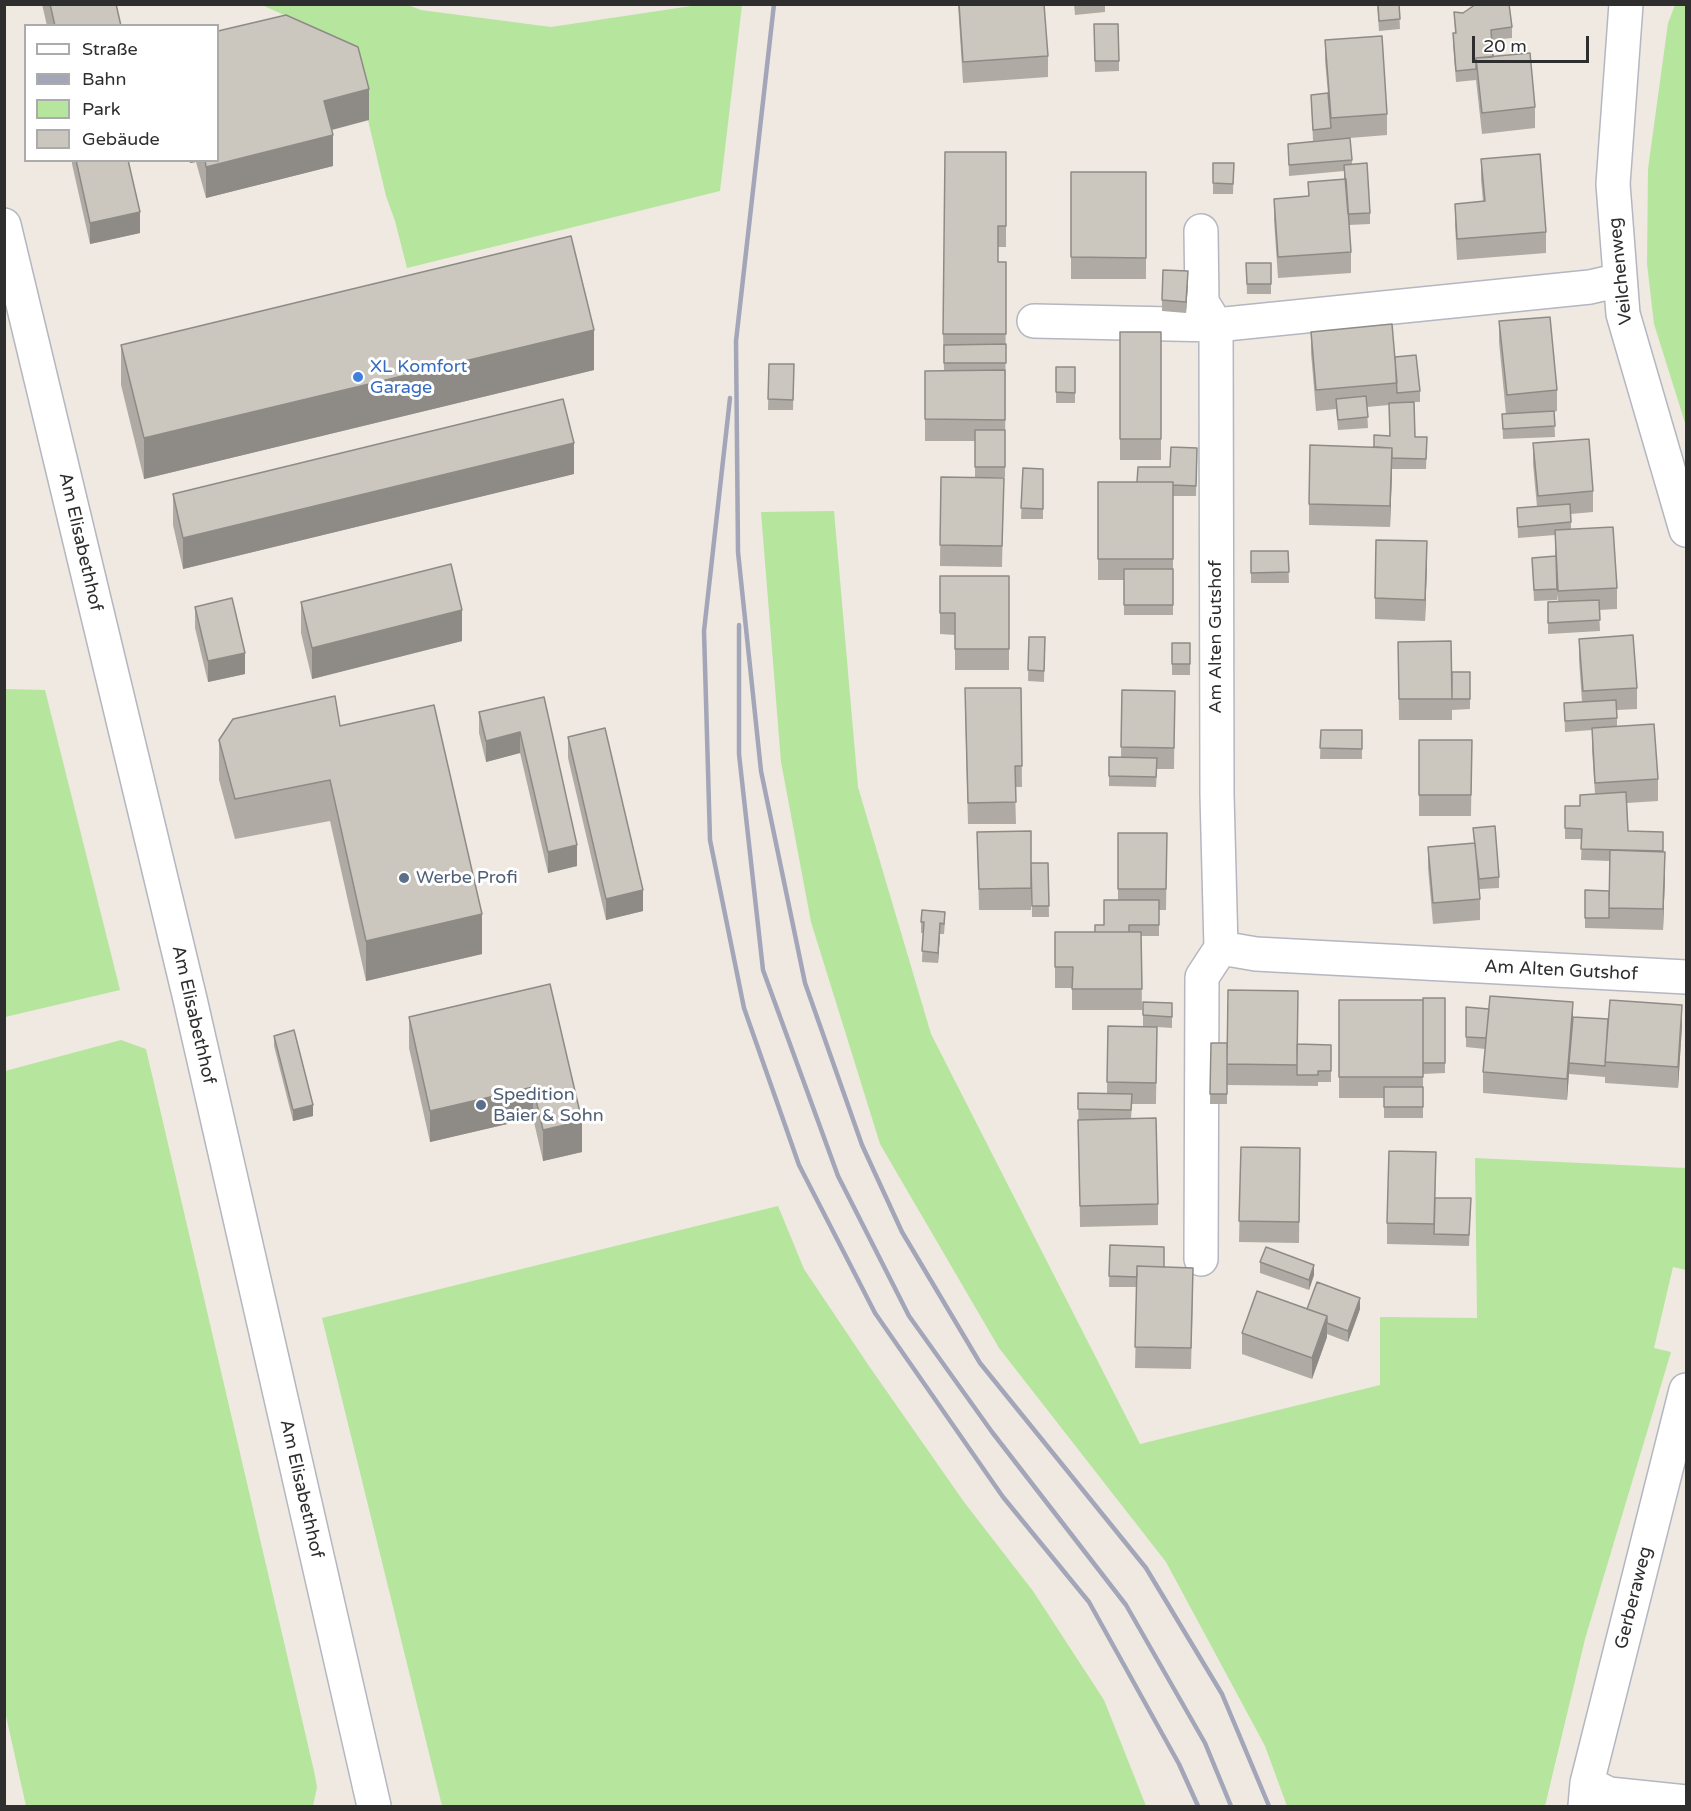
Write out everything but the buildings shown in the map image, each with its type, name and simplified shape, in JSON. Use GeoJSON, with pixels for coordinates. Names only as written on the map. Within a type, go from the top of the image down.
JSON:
{"type":"FeatureCollection","features":[{"type":"Feature","properties":{"kind":"street","name":"Veilchenweg"},"geometry":{"type":"LineString","coordinates":[[1626,4],[1613,184],[1623,315],[1686,530]]}},
{"type":"Feature","properties":{"kind":"street","name":"Am Elisabethhof"},"geometry":{"type":"LineString","coordinates":[[4,225],[190,999],[374,1806]]}},
{"type":"Feature","properties":{"kind":"street","name":"Am Alten Gutshof"},"geometry":{"type":"LineString","coordinates":[[1201,231],[1202,302],[1216,325],[1217,795],[1221,948],[1256,954],[1686,977]]}},
{"type":"Feature","properties":{"kind":"street"},"geometry":{"type":"LineString","coordinates":[[1034,321],[1216,325],[1590,287],[1620,280]]}},
{"type":"Feature","properties":{"kind":"street"},"geometry":{"type":"LineString","coordinates":[[1201,1259],[1202,977],[1221,948]]}},
{"type":"Feature","properties":{"kind":"street","name":"Gerberaweg"},"geometry":{"type":"LineString","coordinates":[[1586,1795],[1685,1402]]}},
{"type":"Feature","properties":{"kind":"street"},"geometry":{"type":"LineString","coordinates":[[1586,1795],[1609,1794],[1686,1802]]}},
{"type":"Feature","properties":{"kind":"green space"},"geometry":{"type":"Polygon","coordinates":[[[262,5],[408,5],[421,10],[551,27],[698,5],[742,5],[720,191],[407,268],[386,196],[358,78],[354,47],[262,5]]]}},
{"type":"Feature","properties":{"kind":"green space"},"geometry":{"type":"Polygon","coordinates":[[[1675,5],[1686,5],[1686,426],[1654,324],[1647,264],[1648,169],[1668,23],[1675,5]]]}},
{"type":"Feature","properties":{"kind":"green space"},"geometry":{"type":"Polygon","coordinates":[[[834,511],[858,787],[931,1034],[1140,1444],[1380,1385],[1380,1317],[1477,1318],[1475,1158],[1686,1168],[1686,1270],[1673,1267],[1654,1348],[1671,1352],[1585,1639],[1545,1806],[1287,1806],[1265,1746],[1166,1562],[999,1348],[880,1144],[811,922],[781,762],[761,512],[834,511]]]}},
{"type":"Feature","properties":{"kind":"green space"},"geometry":{"type":"Polygon","coordinates":[[[5,689],[45,690],[120,990],[5,1017],[5,689]]]}},
{"type":"Feature","properties":{"kind":"green space"},"geometry":{"type":"Polygon","coordinates":[[[121,1040],[146,1049],[314,1771],[317,1787],[313,1806],[26,1806],[4,1707],[5,1071],[121,1040]]]}},
{"type":"Feature","properties":{"kind":"green space"},"geometry":{"type":"Polygon","coordinates":[[[778,1206],[804,1269],[964,1502],[1033,1591],[1104,1700],[1146,1806],[442,1806],[322,1318],[778,1206]]]}},
{"type":"Feature","properties":{"kind":"railway"},"geometry":{"type":"LineString","coordinates":[[774,4],[736,341],[738,552],[761,771],[805,983],[862,1145],[902,1232],[980,1363],[1146,1568],[1222,1694],[1269,1806]]}},
{"type":"Feature","properties":{"kind":"railway"},"geometry":{"type":"LineString","coordinates":[[730,398],[704,631],[710,840],[744,1008],[799,1165],[875,1313],[1003,1497],[1089,1602],[1179,1764],[1198,1806]]}},
{"type":"Feature","properties":{"kind":"railway"},"geometry":{"type":"LineString","coordinates":[[739,625],[739,754],[763,970],[838,1176],[909,1316],[992,1432],[1126,1605],[1205,1743],[1231,1806]]}},
{"type":"Feature","properties":{"kind":"place","name":"XL Komfort Garage"},"geometry":{"type":"Point","coordinates":[358,377]}},
{"type":"Feature","properties":{"kind":"place","name":"Werbe Profi"},"geometry":{"type":"Point","coordinates":[404,878]}},
{"type":"Feature","properties":{"kind":"place","name":"Spedition Baier & Sohn"},"geometry":{"type":"Point","coordinates":[481,1105]}}]}
